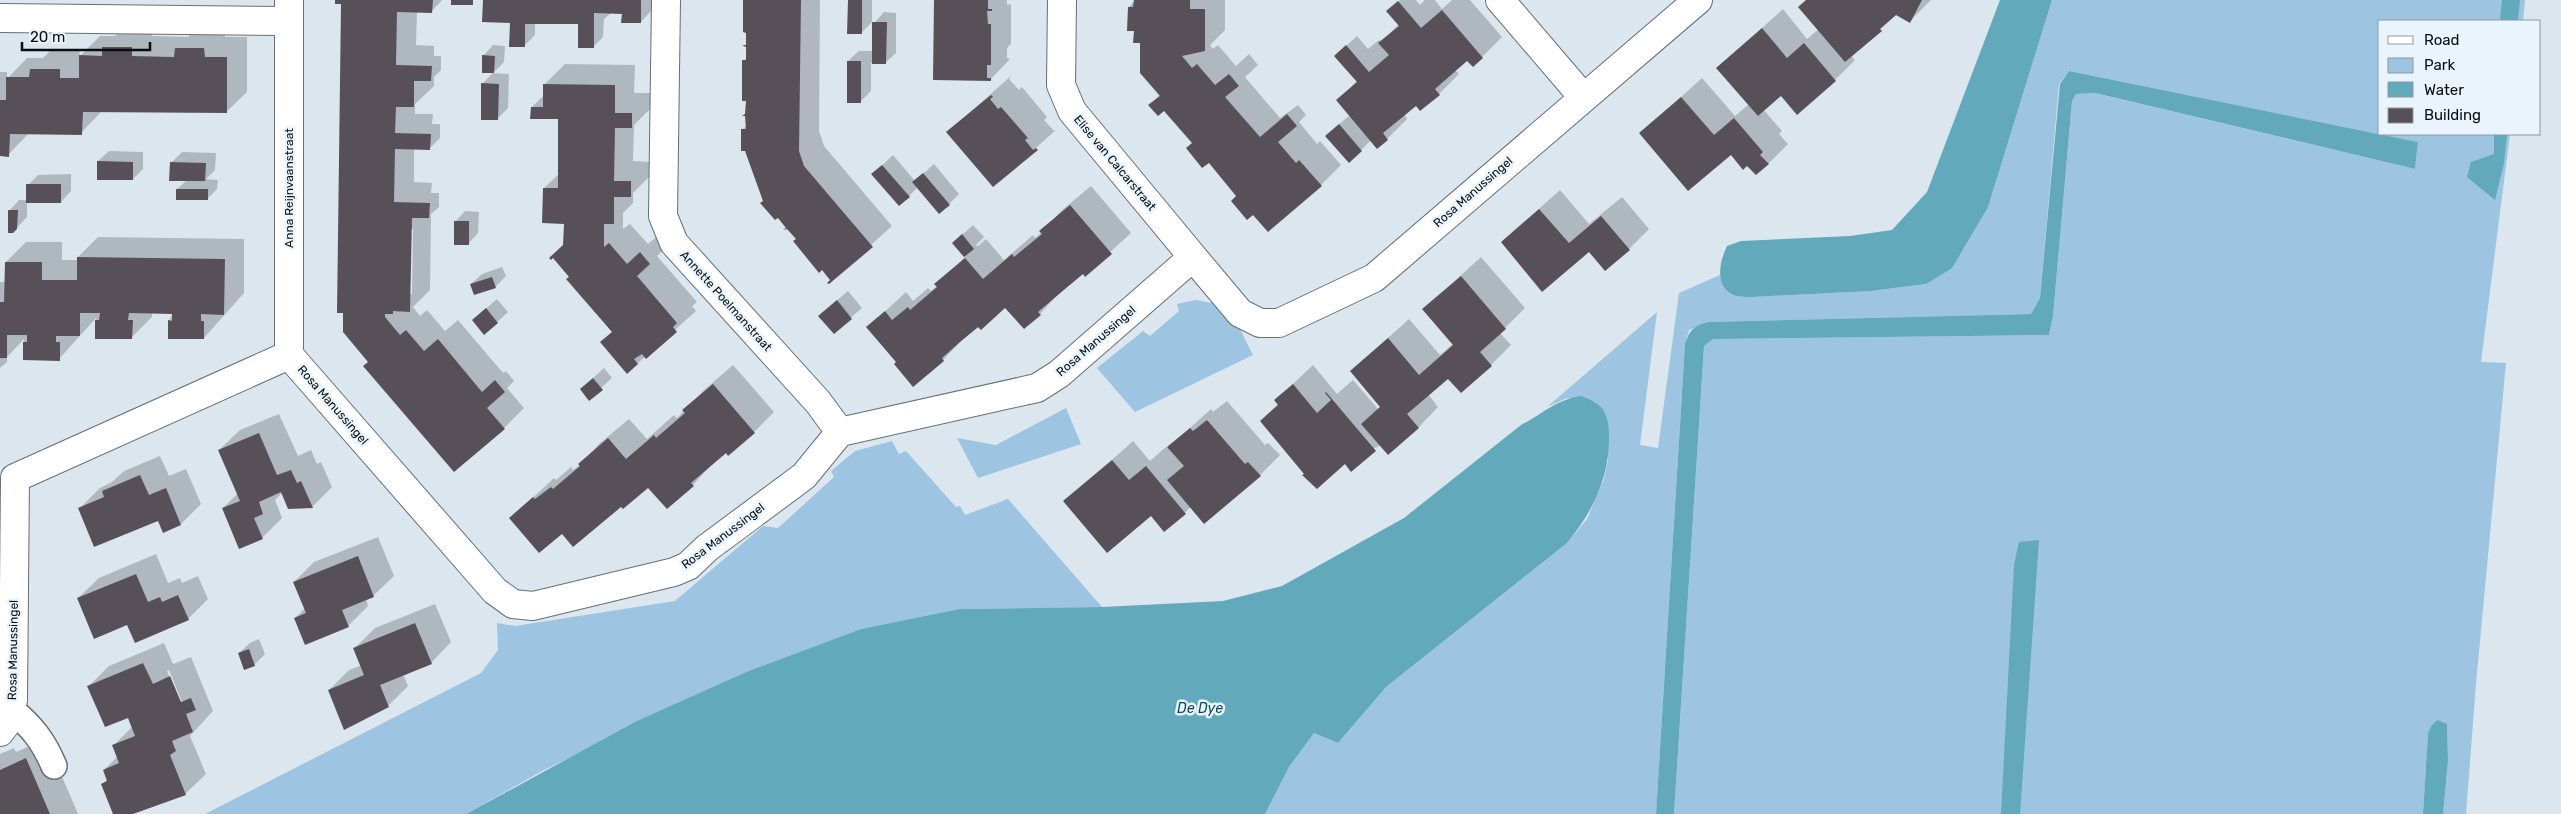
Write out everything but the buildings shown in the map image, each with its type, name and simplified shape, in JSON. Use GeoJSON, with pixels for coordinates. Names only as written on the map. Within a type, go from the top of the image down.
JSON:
{"type":"FeatureCollection","features":[{"type":"Feature","properties":{"kind":"street","name":"Annette Poelmanstraat"},"geometry":{"type":"LineString","coordinates":[[666,0],[663,216],[674,243],[818,402],[840,432]]}},
{"type":"Feature","properties":{"kind":"street","name":"Elise van Calcarstraat"},"geometry":{"type":"LineString","coordinates":[[1062,0],[1061,85],[1072,111],[1192,257]]}},
{"type":"Feature","properties":{"kind":"street"},"geometry":{"type":"LineString","coordinates":[[1500,0],[1583,97]]}},
{"type":"Feature","properties":{"kind":"street","name":"Rosa Manussingel"},"geometry":{"type":"LineString","coordinates":[[5,721],[7,478],[289,355],[495,591],[513,604],[533,606],[674,572],[688,566],[707,548],[804,476],[840,432],[1036,388],[1059,374],[1192,257],[1240,314],[1260,323],[1279,323],[1374,278],[1698,0]]}},
{"type":"Feature","properties":{"kind":"street","name":"Anna Reijnvaanstraat"},"geometry":{"type":"LineString","coordinates":[[0,18],[288,11],[289,355]]}},
{"type":"Feature","properties":{"kind":"lane"},"geometry":{"type":"LineString","coordinates":[[5,721],[32,727],[46,748],[54,766]]}},
{"type":"Feature","properties":{"kind":"green space"},"geometry":{"type":"Polygon","coordinates":[[[2052,0],[2525,0],[2523,20],[2378,20],[2378,134],[2069,71],[2059,84],[2040,298],[2031,314],[1710,322],[1689,330],[1685,344],[1656,814],[1265,814],[1289,767],[1314,733],[1338,743],[1386,687],[1567,543],[1587,519],[1604,479],[1608,460],[1606,416],[1600,406],[1594,401],[1567,398],[1547,407],[1657,312],[1640,445],[1658,448],[1679,293],[1720,275],[1725,287],[1731,293],[1752,297],[1871,291],[1926,284],[1988,207],[2052,0]]]}},
{"type":"Feature","properties":{"kind":"green space"},"geometry":{"type":"Polygon","coordinates":[[[2094,93],[2415,169],[2418,142],[2384,135],[2510,135],[2481,362],[2506,363],[2476,684],[2466,814],[2443,814],[2448,761],[2447,724],[2438,720],[2428,733],[2423,814],[1674,814],[1704,346],[1713,339],[2049,335],[2053,316],[2072,101],[2076,94],[2094,93]]]}},
{"type":"Feature","properties":{"kind":"green space"},"geometry":{"type":"Polygon","coordinates":[[[1195,300],[1218,304],[1237,323],[1253,355],[1135,412],[1097,368],[1143,331],[1150,336],[1179,311],[1177,304],[1195,300]]]}},
{"type":"Feature","properties":{"kind":"green space"},"geometry":{"type":"Polygon","coordinates":[[[1066,408],[1081,444],[978,478],[957,438],[996,445],[1066,408]]]}},
{"type":"Feature","properties":{"kind":"green space"},"geometry":{"type":"Polygon","coordinates":[[[892,441],[899,454],[906,451],[956,507],[960,506],[965,515],[1008,499],[1102,607],[959,609],[861,629],[751,670],[542,771],[466,814],[205,814],[481,673],[498,650],[497,623],[515,626],[675,601],[763,526],[778,528],[834,477],[831,471],[855,451],[892,441]]]}},
{"type":"Feature","properties":{"kind":"water"},"geometry":{"type":"Polygon","coordinates":[[[2000,0],[2052,0],[1988,207],[1952,268],[1926,284],[1871,291],[1742,297],[1726,290],[1720,272],[1722,258],[1727,246],[1741,241],[1850,236],[1892,230],[1927,192],[2000,0]]]}},
{"type":"Feature","properties":{"kind":"water"},"geometry":{"type":"Polygon","coordinates":[[[2502,0],[2520,0],[2518,20],[2500,20],[2502,0]]]}},
{"type":"Feature","properties":{"kind":"water"},"geometry":{"type":"Polygon","coordinates":[[[2069,71],[2418,142],[2415,169],[2095,93],[2076,94],[2072,101],[2053,316],[2049,335],[1713,339],[1704,346],[1674,814],[1656,814],[1685,344],[1689,335],[1696,327],[1709,322],[2031,314],[2040,298],[2060,84],[2069,71]]]}},
{"type":"Feature","properties":{"kind":"water"},"geometry":{"type":"Polygon","coordinates":[[[2494,135],[2507,135],[2504,163],[2495,200],[2467,177],[2471,162],[2494,154],[2494,135]]]}},
{"type":"Feature","properties":{"kind":"water","name":"De Dye"},"geometry":{"type":"Polygon","coordinates":[[[1581,396],[1597,403],[1605,414],[1609,429],[1608,452],[1603,481],[1598,494],[1585,519],[1567,543],[1386,687],[1338,743],[1314,733],[1289,767],[1265,814],[466,814],[637,721],[751,670],[861,629],[959,609],[1102,607],[1223,601],[1282,586],[1404,518],[1521,425],[1556,404],[1581,396]]]}},
{"type":"Feature","properties":{"kind":"water"},"geometry":{"type":"Polygon","coordinates":[[[2039,540],[2020,814],[2001,814],[2014,565],[2019,542],[2039,540]]]}},
{"type":"Feature","properties":{"kind":"water"},"geometry":{"type":"Polygon","coordinates":[[[2438,720],[2447,724],[2448,761],[2443,814],[2423,814],[2428,733],[2432,725],[2438,720]]]}}]}
